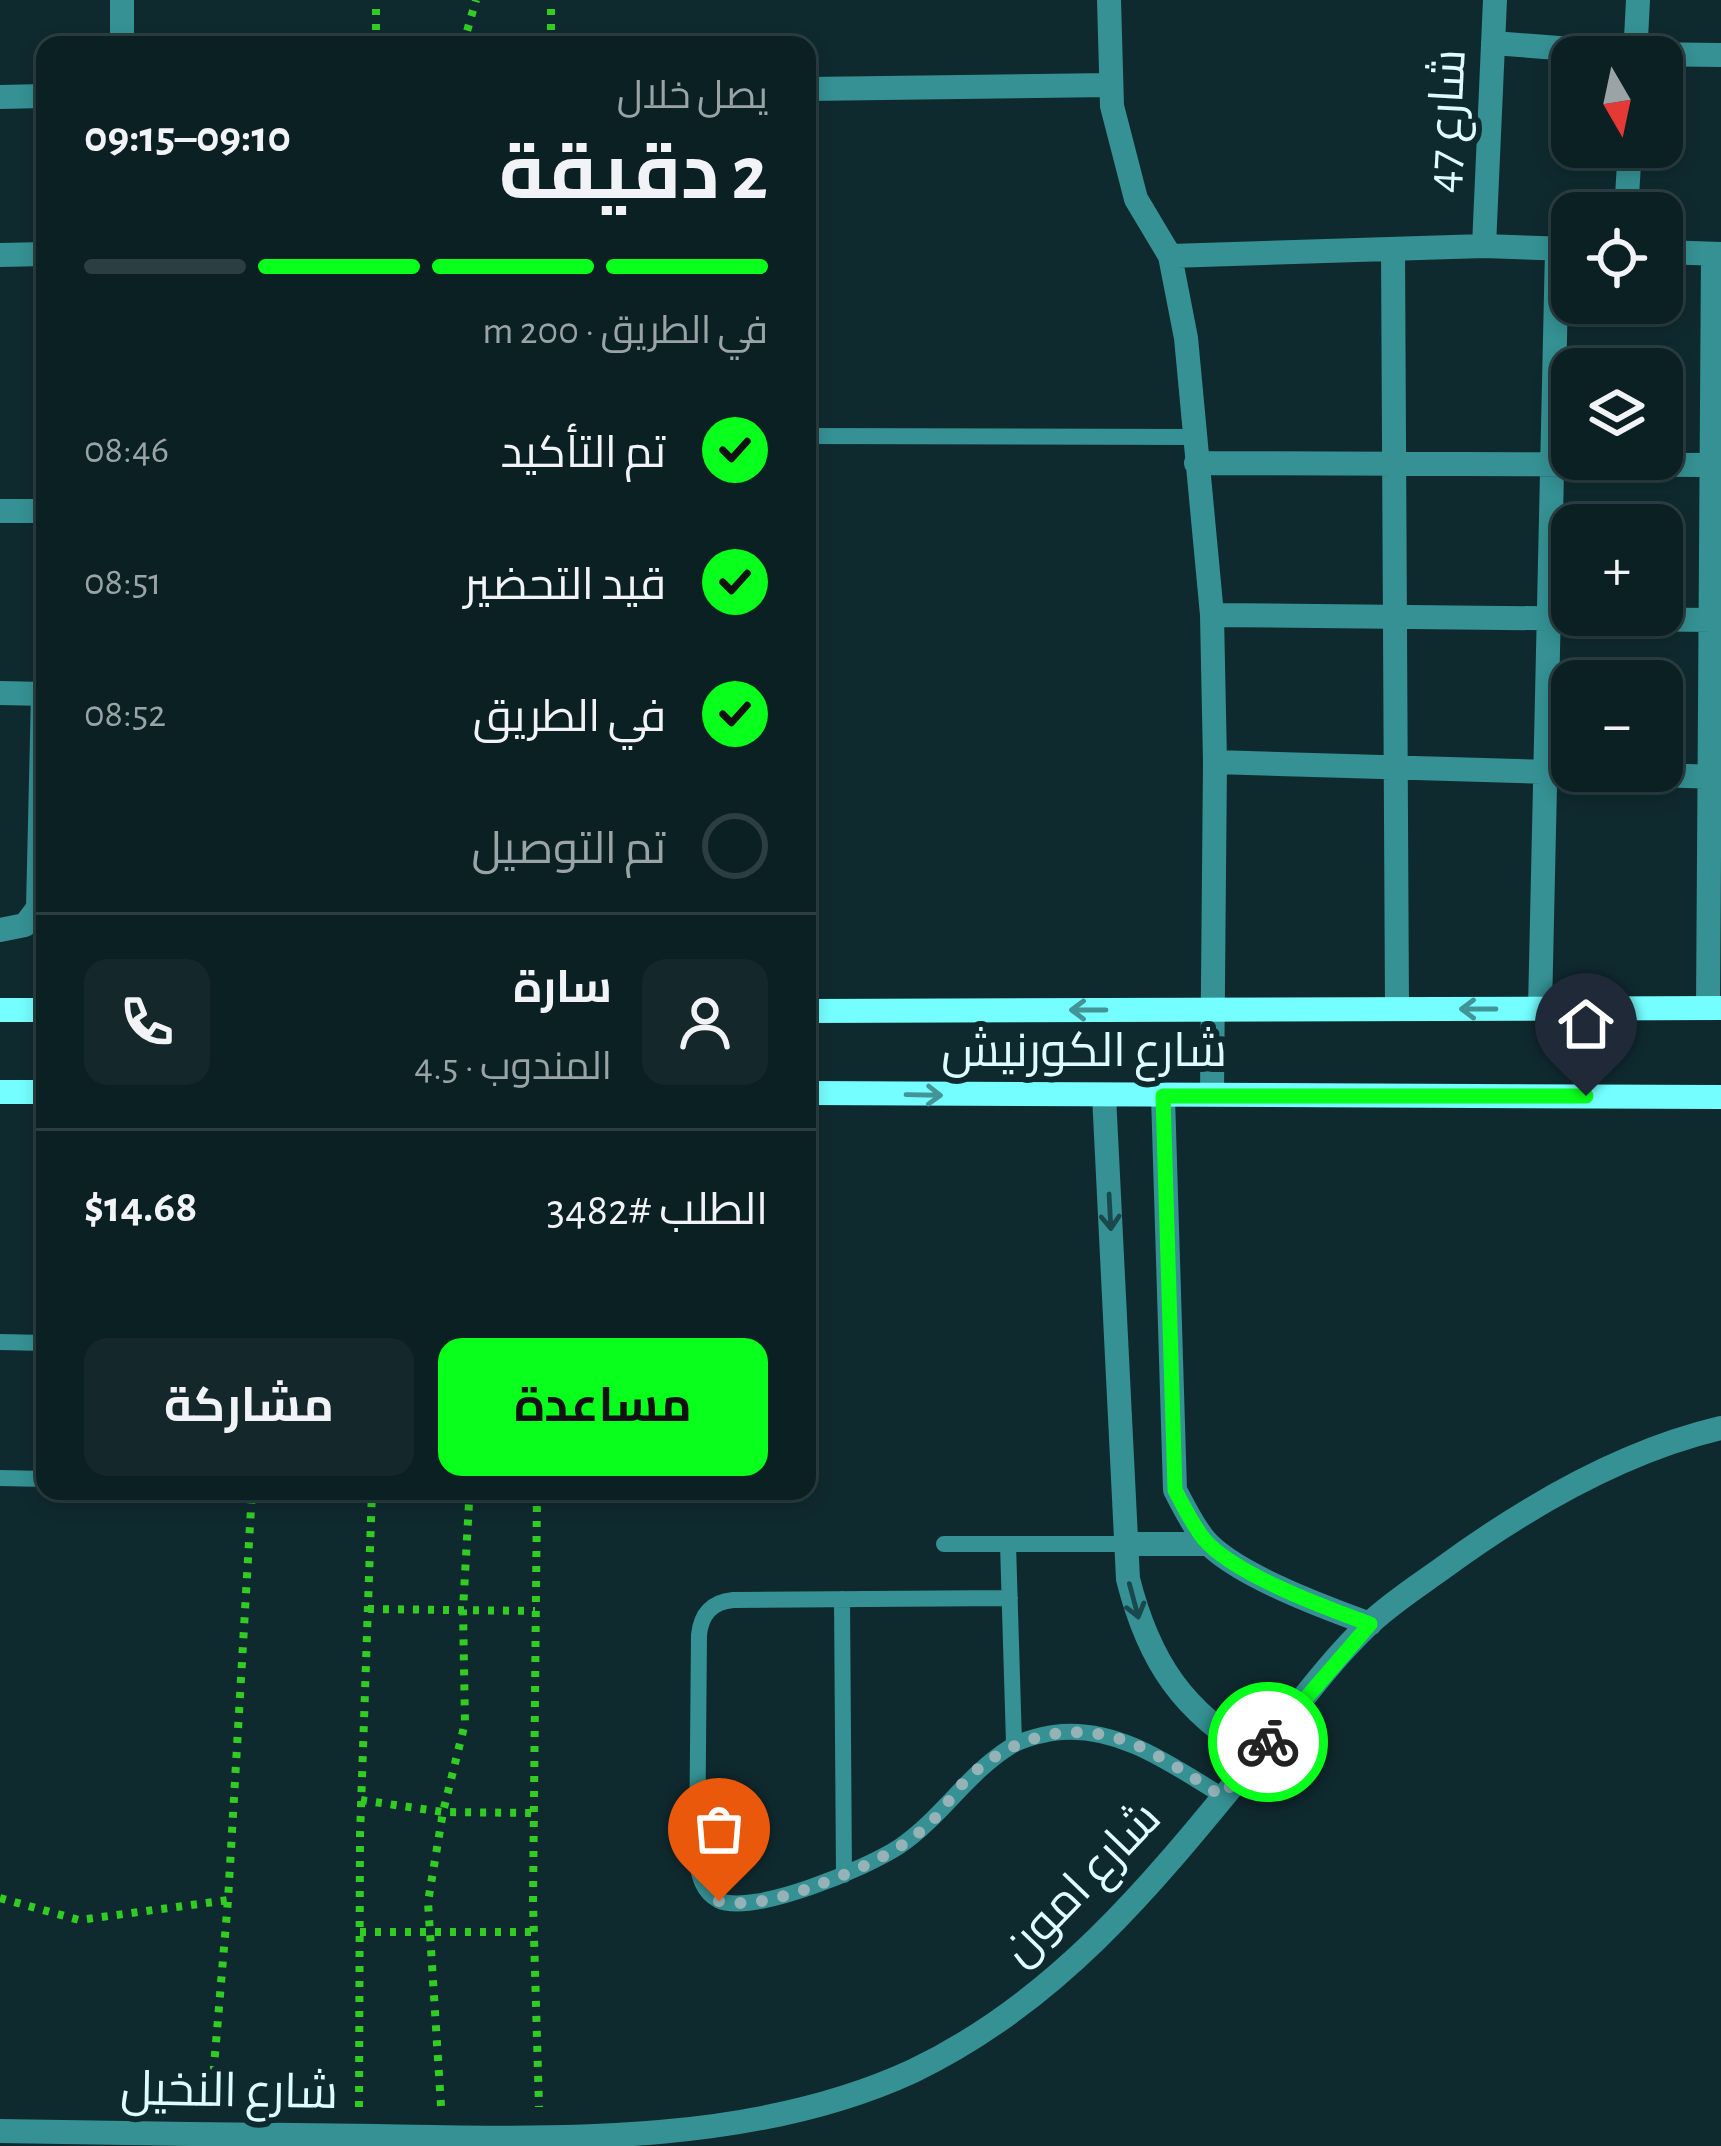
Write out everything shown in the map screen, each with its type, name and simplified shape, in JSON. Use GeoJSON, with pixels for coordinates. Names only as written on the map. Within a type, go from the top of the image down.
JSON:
{"type":"FeatureCollection","features":[{"type":"Feature","properties":{"kind":"main road","name":"شارع الكورنيش"},"geometry":{"type":"LineString","coordinates":[[816,1011],[1715,1008]]}},
{"type":"Feature","properties":{"kind":"main road"},"geometry":{"type":"LineString","coordinates":[[0,1010],[36,1010]]}},
{"type":"Feature","properties":{"kind":"main road"},"geometry":{"type":"LineString","coordinates":[[0,1092],[36,1092]]}},
{"type":"Feature","properties":{"kind":"main road","name":"شارع الكورنيش"},"geometry":{"type":"LineString","coordinates":[[816,1093],[1721,1097]]}},
{"type":"Feature","properties":{"kind":"street"},"geometry":{"type":"LineString","coordinates":[[122,0],[122,36]]}},
{"type":"Feature","properties":{"kind":"street"},"geometry":{"type":"LineString","coordinates":[[1109,0],[1112,106],[1136,199],[1170,256],[1186,338],[1212,615],[1212,1094]]}},
{"type":"Feature","properties":{"kind":"street","name":"شارع 47"},"geometry":{"type":"LineString","coordinates":[[1484,246],[1495,0]]}},
{"type":"Feature","properties":{"kind":"street"},"geometry":{"type":"LineString","coordinates":[[1636,36],[1638,0]]}},
{"type":"Feature","properties":{"kind":"street"},"geometry":{"type":"LineString","coordinates":[[1493,44],[1551,49]]}},
{"type":"Feature","properties":{"kind":"street"},"geometry":{"type":"LineString","coordinates":[[1683,55],[1721,55]]}},
{"type":"Feature","properties":{"kind":"street"},"geometry":{"type":"LineString","coordinates":[[816,89],[1111,85]]}},
{"type":"Feature","properties":{"kind":"street"},"geometry":{"type":"LineString","coordinates":[[0,97],[36,96]]}},
{"type":"Feature","properties":{"kind":"street"},"geometry":{"type":"LineString","coordinates":[[1170,256],[1484,246],[1551,249]]}},
{"type":"Feature","properties":{"kind":"street"},"geometry":{"type":"LineString","coordinates":[[1393,249],[1397,1009]]}},
{"type":"Feature","properties":{"kind":"street"},"geometry":{"type":"LineString","coordinates":[[1683,253],[1717,254],[1717,406],[1710,465],[1716,651],[1715,1008]]}},
{"type":"Feature","properties":{"kind":"street"},"geometry":{"type":"LineString","coordinates":[[0,255],[36,254]]}},
{"type":"Feature","properties":{"kind":"street"},"geometry":{"type":"LineString","coordinates":[[1196,463],[1551,464]]}},
{"type":"Feature","properties":{"kind":"street"},"geometry":{"type":"LineString","coordinates":[[1683,465],[1710,465]]}},
{"type":"Feature","properties":{"kind":"street"},"geometry":{"type":"LineString","coordinates":[[1540,1009],[1552,480]]}},
{"type":"Feature","properties":{"kind":"street"},"geometry":{"type":"LineString","coordinates":[[0,511],[36,511]]}},
{"type":"Feature","properties":{"kind":"street"},"geometry":{"type":"LineString","coordinates":[[1212,615],[1712,620]]}},
{"type":"Feature","properties":{"kind":"street"},"geometry":{"type":"LineString","coordinates":[[0,693],[36,694]]}},
{"type":"Feature","properties":{"kind":"street"},"geometry":{"type":"LineString","coordinates":[[1215,762],[1716,777]]}},
{"type":"Feature","properties":{"kind":"street"},"geometry":{"type":"LineString","coordinates":[[0,930],[25,925],[36,911]]}},
{"type":"Feature","properties":{"kind":"street"},"geometry":{"type":"LineString","coordinates":[[1104,1095],[1128,1579],[1138,1619],[1159,1664],[1209,1724],[1257,1756]]}},
{"type":"Feature","properties":{"kind":"street"},"geometry":{"type":"LineString","coordinates":[[1163,1096],[1175,1490],[1207,1544],[1261,1578],[1370,1624]]}},
{"type":"Feature","properties":{"kind":"street","name":"شارع امون"},"geometry":{"type":"LineString","coordinates":[[452,2140],[725,2127],[797,2113],[910,2072],[1004,2019],[1086,1953],[1370,1624],[1500,1526],[1599,1472],[1721,1428]]}},
{"type":"Feature","properties":{"kind":"street"},"geometry":{"type":"LineString","coordinates":[[1127,1544],[1207,1544]]}},
{"type":"Feature","properties":{"kind":"street","name":"شارع النخيل"},"geometry":{"type":"LineString","coordinates":[[0,2131],[452,2140]]}},
{"type":"Feature","properties":{"kind":"lane"},"geometry":{"type":"LineString","coordinates":[[816,436],[1194,436]]}},
{"type":"Feature","properties":{"kind":"lane"},"geometry":{"type":"LineString","coordinates":[[0,1342],[36,1343]]}},
{"type":"Feature","properties":{"kind":"lane"},"geometry":{"type":"LineString","coordinates":[[0,1478],[36,1479]]}},
{"type":"Feature","properties":{"kind":"lane"},"geometry":{"type":"LineString","coordinates":[[944,1544],[1127,1544]]}},
{"type":"Feature","properties":{"kind":"lane"},"geometry":{"type":"LineString","coordinates":[[1008,1544],[1015,1743]]}},
{"type":"Feature","properties":{"kind":"lane"},"geometry":{"type":"LineString","coordinates":[[1010,1598],[733,1600],[714,1604],[706,1612],[699,1635],[697,1862],[706,1891],[719,1901],[735,1904],[802,1890],[844,1875],[914,1835],[968,1778],[1015,1743],[1062,1732],[1111,1736],[1155,1755],[1222,1796]]}},
{"type":"Feature","properties":{"kind":"lane"},"geometry":{"type":"LineString","coordinates":[[842,1599],[844,1875]]}},
{"type":"Feature","properties":{"kind":"path"},"geometry":{"type":"LineString","coordinates":[[376,0],[376,36]]}},
{"type":"Feature","properties":{"kind":"path"},"geometry":{"type":"LineString","coordinates":[[466,36],[476,0]]}},
{"type":"Feature","properties":{"kind":"path"},"geometry":{"type":"LineString","coordinates":[[551,0],[551,36]]}},
{"type":"Feature","properties":{"kind":"path"},"geometry":{"type":"LineString","coordinates":[[208,2134],[228,1900],[251,1500]]}},
{"type":"Feature","properties":{"kind":"path"},"geometry":{"type":"LineString","coordinates":[[359,2136],[361,1800],[372,1500]]}},
{"type":"Feature","properties":{"kind":"path"},"geometry":{"type":"LineString","coordinates":[[452,2140],[428,1902],[442,1812],[465,1723],[463,1610],[469,1500]]}},
{"type":"Feature","properties":{"kind":"path"},"geometry":{"type":"LineString","coordinates":[[537,1500],[534,1932],[540,2137]]}},
{"type":"Feature","properties":{"kind":"path"},"geometry":{"type":"LineString","coordinates":[[368,1609],[535,1610]]}},
{"type":"Feature","properties":{"kind":"path"},"geometry":{"type":"LineString","coordinates":[[361,1800],[442,1812],[534,1813]]}},
{"type":"Feature","properties":{"kind":"path"},"geometry":{"type":"LineString","coordinates":[[0,1898],[79,1920],[228,1900]]}},
{"type":"Feature","properties":{"kind":"path"},"geometry":{"type":"LineString","coordinates":[[360,1931],[534,1932]]}},
{"type":"Feature","properties":{"kind":"way so far"},"geometry":{"type":"LineString","coordinates":[[719,1901],[735,1904],[802,1890],[898,1848],[930,1822],[968,1778],[1015,1743],[1062,1732],[1111,1736],[1155,1755],[1222,1796],[1268,1742]]}},
{"type":"Feature","properties":{"kind":"route"},"geometry":{"type":"LineString","coordinates":[[1268,1742],[1370,1624],[1261,1578],[1207,1544],[1175,1490],[1163,1096],[1586,1096]]}}]}
